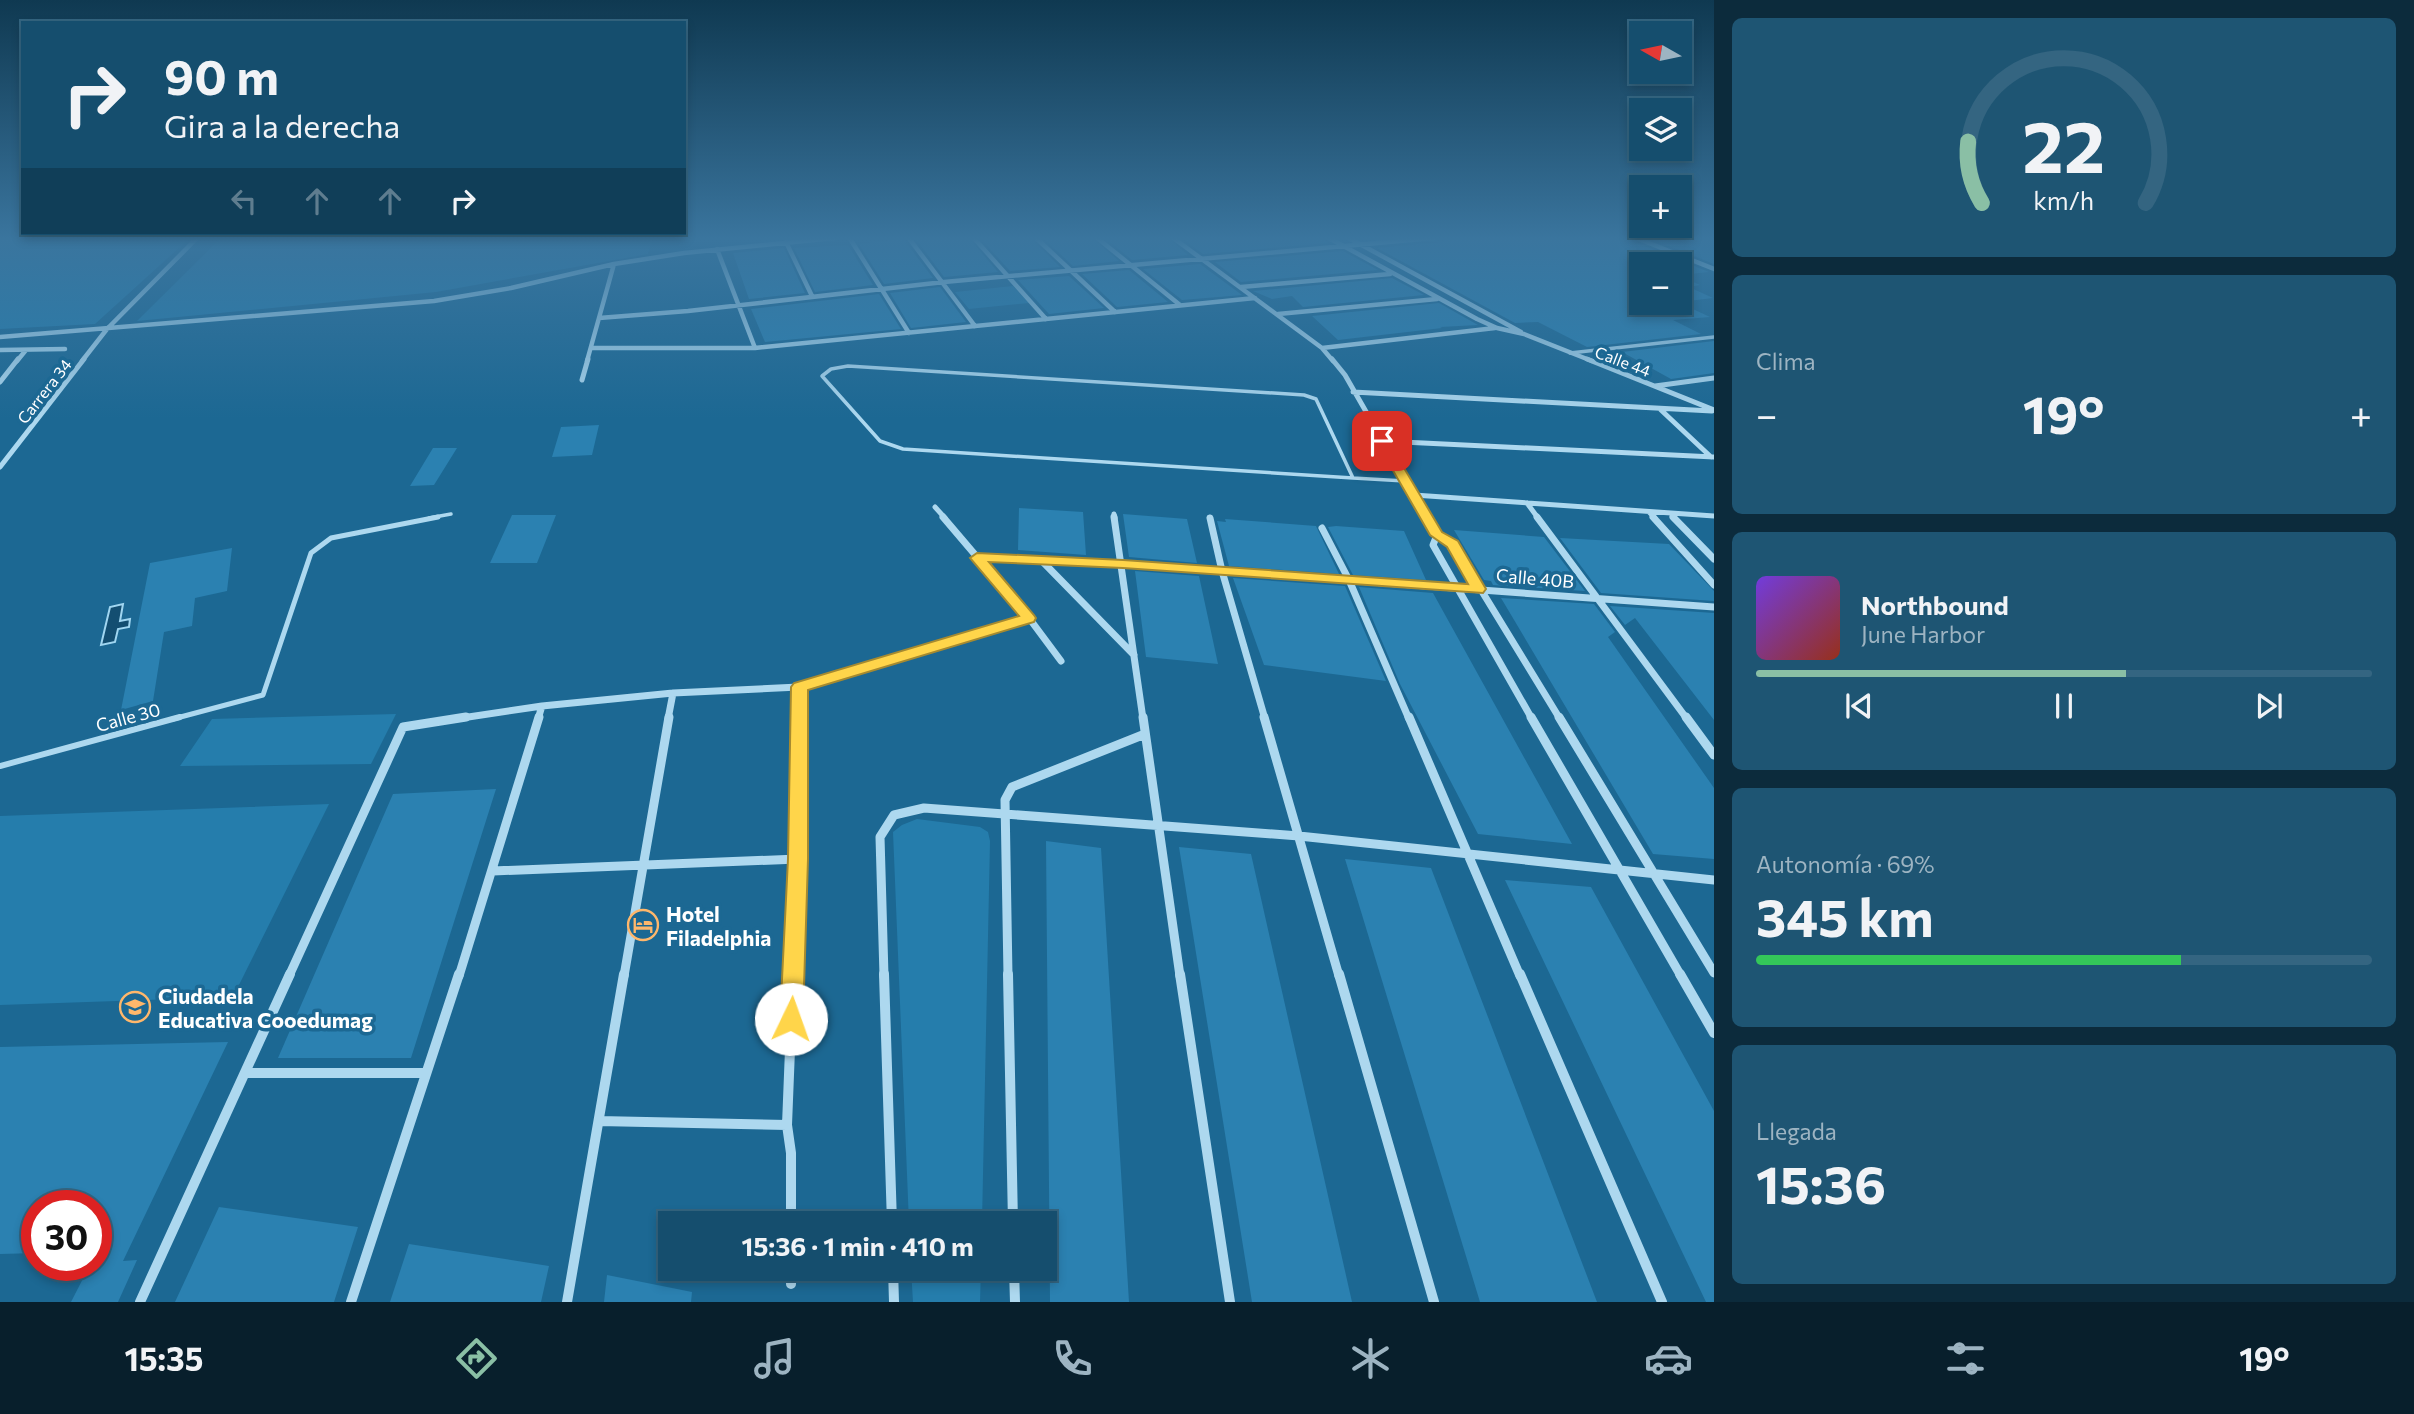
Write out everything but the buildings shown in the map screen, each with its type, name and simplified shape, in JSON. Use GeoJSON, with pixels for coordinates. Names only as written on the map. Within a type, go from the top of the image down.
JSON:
{"type":"FeatureCollection","features":[{"type":"Feature","properties":{"kind":"street","name":"Carrera 34"},"geometry":{"type":"LineString","coordinates":[[0,467],[107,329],[138,298]]}},
{"type":"Feature","properties":{"kind":"street"},"geometry":{"type":"LineString","coordinates":[[0,337],[454,298]]}},
{"type":"Feature","properties":{"kind":"street"},"geometry":{"type":"LineString","coordinates":[[582,380],[605,298]]}},
{"type":"Feature","properties":{"kind":"street"},"geometry":{"type":"LineString","coordinates":[[736,298],[755,348]]}},
{"type":"Feature","properties":{"kind":"street"},"geometry":{"type":"LineString","coordinates":[[599,318],[796,298]]}},
{"type":"Feature","properties":{"kind":"street"},"geometry":{"type":"LineString","coordinates":[[887,298],[909,333]]}},
{"type":"Feature","properties":{"kind":"street"},"geometry":{"type":"LineString","coordinates":[[955,298],[975,326]]}},
{"type":"Feature","properties":{"kind":"street"},"geometry":{"type":"LineString","coordinates":[[1027,298],[1046,319]]}},
{"type":"Feature","properties":{"kind":"street"},"geometry":{"type":"LineString","coordinates":[[1099,298],[1115,312]]}},
{"type":"Feature","properties":{"kind":"street"},"geometry":{"type":"LineString","coordinates":[[1171,298],[1180,305]]}},
{"type":"Feature","properties":{"kind":"street"},"geometry":{"type":"LineString","coordinates":[[591,348],[755,348],[1255,298],[1322,348],[1346,375],[1353,392],[1437,535],[1453,544],[1714,972]]}},
{"type":"Feature","properties":{"kind":"street","name":"Calle 44"},"geometry":{"type":"LineString","coordinates":[[1461,298],[1524,334]]}},
{"type":"Feature","properties":{"kind":"street"},"geometry":{"type":"LineString","coordinates":[[1277,314],[1437,299]]}},
{"type":"Feature","properties":{"kind":"street","name":"Calle 44"},"geometry":{"type":"LineString","coordinates":[[1437,299],[1497,328],[1524,334],[1714,411]]}},
{"type":"Feature","properties":{"kind":"street"},"geometry":{"type":"LineString","coordinates":[[1322,348],[1514,326]]}},
{"type":"Feature","properties":{"kind":"street"},"geometry":{"type":"LineString","coordinates":[[1570,353],[1714,337]]}},
{"type":"Feature","properties":{"kind":"street"},"geometry":{"type":"LineString","coordinates":[[0,350],[65,349]]}},
{"type":"Feature","properties":{"kind":"street"},"geometry":{"type":"LineString","coordinates":[[0,382],[26,350]]}},
{"type":"Feature","properties":{"kind":"street"},"geometry":{"type":"LineString","coordinates":[[1654,386],[1714,378]]}},
{"type":"Feature","properties":{"kind":"street"},"geometry":{"type":"LineString","coordinates":[[1353,392],[1714,411]]}},
{"type":"Feature","properties":{"kind":"street"},"geometry":{"type":"LineString","coordinates":[[1661,409],[1713,458]]}},
{"type":"Feature","properties":{"kind":"street"},"geometry":{"type":"LineString","coordinates":[[1382,441],[1713,458]]}},
{"type":"Feature","properties":{"kind":"street"},"geometry":{"type":"LineString","coordinates":[[1414,495],[1714,516]]}},
{"type":"Feature","properties":{"kind":"street"},"geometry":{"type":"LineString","coordinates":[[1527,503],[1601,599],[1714,755]]}},
{"type":"Feature","properties":{"kind":"street"},"geometry":{"type":"LineString","coordinates":[[935,507],[1029,618],[1061,661]]}},
{"type":"Feature","properties":{"kind":"street"},"geometry":{"type":"LineString","coordinates":[[1649,512],[1714,585]]}},
{"type":"Feature","properties":{"kind":"street"},"geometry":{"type":"LineString","coordinates":[[1671,513],[1714,559]]}},
{"type":"Feature","properties":{"kind":"street"},"geometry":{"type":"LineString","coordinates":[[1114,514],[1123,564],[1157,827],[1230,1302]]}},
{"type":"Feature","properties":{"kind":"street"},"geometry":{"type":"LineString","coordinates":[[1210,518],[1222,571],[1434,1302]]}},
{"type":"Feature","properties":{"kind":"street"},"geometry":{"type":"LineString","coordinates":[[1322,528],[1349,580],[1662,1302]]}},
{"type":"Feature","properties":{"kind":"street"},"geometry":{"type":"LineString","coordinates":[[1437,535],[1433,545],[1456,588],[1714,1033]]}},
{"type":"Feature","properties":{"kind":"street","name":"Calle 40B"},"geometry":{"type":"LineString","coordinates":[[977,558],[1123,564],[1714,607]]}},
{"type":"Feature","properties":{"kind":"street"},"geometry":{"type":"LineString","coordinates":[[1040,559],[1134,655]]}},
{"type":"Feature","properties":{"kind":"street"},"geometry":{"type":"LineString","coordinates":[[140,1302],[403,727],[542,706],[673,693],[799,687],[1029,618]]}},
{"type":"Feature","properties":{"kind":"street"},"geometry":{"type":"LineString","coordinates":[[791,1211],[790,1153],[786,1125],[798,859],[799,687]]}},
{"type":"Feature","properties":{"kind":"street"},"geometry":{"type":"LineString","coordinates":[[567,1302],[673,693]]}},
{"type":"Feature","properties":{"kind":"street"},"geometry":{"type":"LineString","coordinates":[[351,1302],[492,872],[542,706]]}},
{"type":"Feature","properties":{"kind":"street"},"geometry":{"type":"LineString","coordinates":[[1013,1211],[1005,800],[1012,787],[1145,734]]}},
{"type":"Feature","properties":{"kind":"street"},"geometry":{"type":"LineString","coordinates":[[892,1211],[880,837],[894,815],[924,808],[1299,836],[1714,880]]}},
{"type":"Feature","properties":{"kind":"street"},"geometry":{"type":"LineString","coordinates":[[492,872],[798,859]]}},
{"type":"Feature","properties":{"kind":"street"},"geometry":{"type":"LineString","coordinates":[[245,1073],[426,1073]]}},
{"type":"Feature","properties":{"kind":"street"},"geometry":{"type":"LineString","coordinates":[[599,1121],[786,1125]]}},
{"type":"Feature","properties":{"kind":"street"},"geometry":{"type":"LineString","coordinates":[[893,1281],[894,1302]]}},
{"type":"Feature","properties":{"kind":"street"},"geometry":{"type":"LineString","coordinates":[[1014,1281],[1015,1302]]}},
{"type":"Feature","properties":{"kind":"lane"},"geometry":{"type":"LineString","coordinates":[[1353,478],[1316,399],[1304,395],[848,366],[831,369],[822,376],[880,441],[903,449],[1353,478],[1405,481]]}},
{"type":"Feature","properties":{"kind":"lane","name":"Calle 30"},"geometry":{"type":"LineString","coordinates":[[0,766],[263,695],[311,553],[331,538],[451,514]]}},
{"type":"Feature","properties":{"kind":"shaded area"},"geometry":{"type":"Polygon","coordinates":[[[0,298],[124,298],[95,324],[0,329],[0,298]]]}},
{"type":"Feature","properties":{"kind":"shaded area"},"geometry":{"type":"Polygon","coordinates":[[[161,298],[377,298],[137,321],[161,298]]]}},
{"type":"Feature","properties":{"kind":"shaded area"},"geometry":{"type":"Polygon","coordinates":[[[960,298],[1024,298],[1029,303],[969,309],[960,298]]]}},
{"type":"Feature","properties":{"kind":"shaded area"},"geometry":{"type":"Polygon","coordinates":[[[123,604],[120,621],[130,619],[129,627],[118,629],[115,642],[101,645],[110,607],[123,604]]]}},
{"type":"Feature","properties":{"kind":"shaded area"},"geometry":{"type":"Polygon","coordinates":[[[396,714],[371,764],[180,766],[212,719],[396,714]]]}},
{"type":"Feature","properties":{"kind":"shaded area"},"geometry":{"type":"Polygon","coordinates":[[[329,804],[233,997],[0,1005],[0,816],[329,804]]]}},
{"type":"Feature","properties":{"kind":"shaded area"},"geometry":{"type":"Polygon","coordinates":[[[917,819],[980,827],[988,832],[990,841],[982,1211],[909,1211],[893,832],[917,819]]]}},
{"type":"Feature","properties":{"kind":"shaded area"},"geometry":{"type":"Polygon","coordinates":[[[912,1281],[981,1281],[980,1302],[913,1302],[912,1281]]]}},
{"type":"Feature","properties":{"kind":"place","name":"Hotel Filadelphia"},"geometry":{"type":"Point","coordinates":[643,925]}},
{"type":"Feature","properties":{"kind":"place","name":"Ciudadela Educativa Cooedumag"},"geometry":{"type":"Point","coordinates":[135,1007]}},
{"type":"Feature","properties":{"kind":"route"},"geometry":{"type":"LineString","coordinates":[[791,1019],[798,859],[799,687],[1029,618],[977,558],[1123,564],[1478,589],[1453,544],[1437,535],[1382,441]]}}]}
